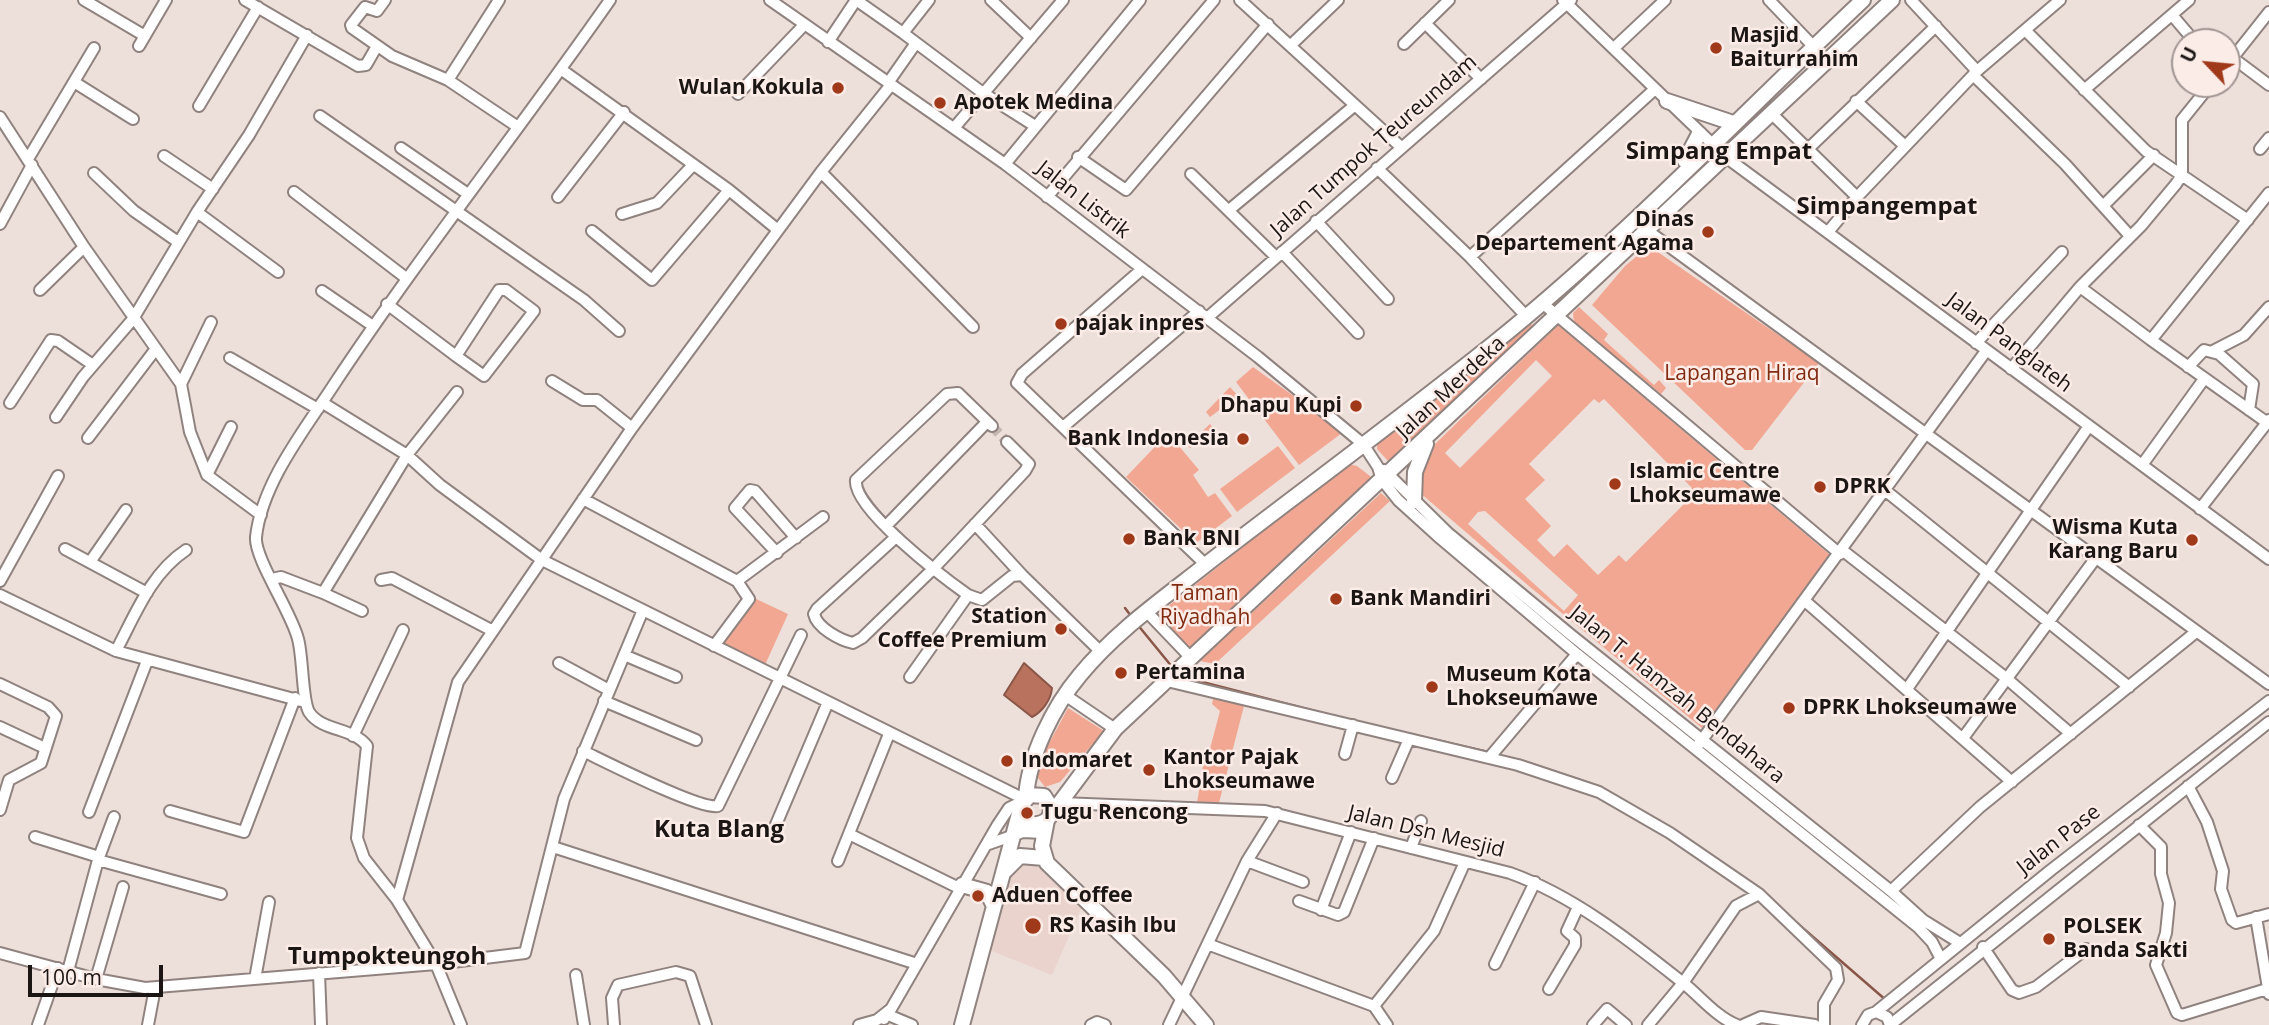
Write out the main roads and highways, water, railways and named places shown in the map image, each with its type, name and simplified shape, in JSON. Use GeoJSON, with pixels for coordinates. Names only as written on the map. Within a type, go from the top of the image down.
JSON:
{"type":"FeatureCollection","features":[{"type":"Feature","properties":{"kind":"main road","name":"Jalan Merdeka"},"geometry":{"type":"LineString","coordinates":[[961,1025],[1038,747],[1065,695],[1101,652],[1144,613],[1526,316],[1654,201],[1863,0]]}},
{"type":"Feature","properties":{"kind":"main road","name":"Jalan Merdeka"},"geometry":{"type":"LineString","coordinates":[[1046,823],[1115,729],[1383,473],[1432,434],[1892,0]]}},
{"type":"Feature","properties":{"kind":"main road"},"geometry":{"type":"LineString","coordinates":[[1667,101],[1733,123]]}},
{"type":"Feature","properties":{"kind":"main road"},"geometry":{"type":"LineString","coordinates":[[1654,201],[1693,150],[1699,134]]}},
{"type":"Feature","properties":{"kind":"main road"},"geometry":{"type":"LineString","coordinates":[[1414,501],[1415,472],[1432,434]]}},
{"type":"Feature","properties":{"kind":"main road"},"geometry":{"type":"LineString","coordinates":[[1044,858],[1046,823],[1051,807],[1044,796],[1035,794],[1023,802],[1024,819],[1032,825],[1046,823]]}},
{"type":"Feature","properties":{"kind":"main road"},"geometry":{"type":"LineString","coordinates":[[1001,879],[1008,865],[1020,856],[1044,858],[1156,968],[1206,1025]]}},
{"type":"Feature","properties":{"kind":"main road"},"geometry":{"type":"LineString","coordinates":[[960,886],[983,890],[991,896],[994,906]]}},
{"type":"Feature","properties":{"kind":"waterway"},"geometry":{"type":"LineString","coordinates":[[1125,608],[1131,616]]}},
{"type":"Feature","properties":{"kind":"waterway"},"geometry":{"type":"LineString","coordinates":[[1137,624],[1173,668]]}},
{"type":"Feature","properties":{"kind":"waterway"},"geometry":{"type":"LineString","coordinates":[[1179,676],[1342,718]]}},
{"type":"Feature","properties":{"kind":"waterway"},"geometry":{"type":"LineString","coordinates":[[1406,733],[1488,752]]}},
{"type":"Feature","properties":{"kind":"waterway"},"geometry":{"type":"LineString","coordinates":[[1529,763],[1592,784]]}},
{"type":"Feature","properties":{"kind":"waterway"},"geometry":{"type":"LineString","coordinates":[[1797,923],[1887,1001]]}},
{"type":"Feature","properties":{"kind":"tunnel"},"geometry":{"type":"LineString","coordinates":[[992,426],[1007,442]]}},
{"type":"Feature","properties":{"kind":"place","name":"Masjid Baiturrahim"},"geometry":{"type":"Point","coordinates":[1716,48]}},
{"type":"Feature","properties":{"kind":"place","name":"Wulan Kokula"},"geometry":{"type":"Point","coordinates":[838,88]}},
{"type":"Feature","properties":{"kind":"place","name":"Apotek Medina"},"geometry":{"type":"Point","coordinates":[940,103]}},
{"type":"Feature","properties":{"kind":"place","name":"Dinas Departement Agama"},"geometry":{"type":"Point","coordinates":[1708,232]}},
{"type":"Feature","properties":{"kind":"place","name":"pajak inpres"},"geometry":{"type":"Point","coordinates":[1061,324]}},
{"type":"Feature","properties":{"kind":"place","name":"Dhapu Kupi"},"geometry":{"type":"Point","coordinates":[1356,406]}},
{"type":"Feature","properties":{"kind":"place","name":"Bank Indonesia"},"geometry":{"type":"Point","coordinates":[1243,439]}},
{"type":"Feature","properties":{"kind":"place","name":"Islamic Centre Lhokseumawe"},"geometry":{"type":"Point","coordinates":[1615,484]}},
{"type":"Feature","properties":{"kind":"place","name":"DPRK"},"geometry":{"type":"Point","coordinates":[1820,487]}},
{"type":"Feature","properties":{"kind":"place","name":"Bank BNI"},"geometry":{"type":"Point","coordinates":[1129,539]}},
{"type":"Feature","properties":{"kind":"place","name":"Wisma Kuta Karang Baru"},"geometry":{"type":"Point","coordinates":[2192,540]}},
{"type":"Feature","properties":{"kind":"place","name":"Bank Mandiri"},"geometry":{"type":"Point","coordinates":[1336,599]}},
{"type":"Feature","properties":{"kind":"place","name":"Station Coffee Premium"},"geometry":{"type":"Point","coordinates":[1061,629]}},
{"type":"Feature","properties":{"kind":"place","name":"Pertamina"},"geometry":{"type":"Point","coordinates":[1121,673]}},
{"type":"Feature","properties":{"kind":"place","name":"Museum Kota Lhokseumawe"},"geometry":{"type":"Point","coordinates":[1432,687]}},
{"type":"Feature","properties":{"kind":"place","name":"DPRK Lhokseumawe"},"geometry":{"type":"Point","coordinates":[1789,708]}},
{"type":"Feature","properties":{"kind":"place","name":"Indomaret"},"geometry":{"type":"Point","coordinates":[1007,761]}},
{"type":"Feature","properties":{"kind":"place","name":"Kantor Pajak Lhokseumawe"},"geometry":{"type":"Point","coordinates":[1149,770]}},
{"type":"Feature","properties":{"kind":"place","name":"Tugu Rencong"},"geometry":{"type":"Point","coordinates":[1027,813]}},
{"type":"Feature","properties":{"kind":"place","name":"Aduen Coffee"},"geometry":{"type":"Point","coordinates":[978,896]}},
{"type":"Feature","properties":{"kind":"place","name":"RS Kasih Ibu"},"geometry":{"type":"Point","coordinates":[1033,926]}},
{"type":"Feature","properties":{"kind":"place","name":"POLSEK Banda Sakti"},"geometry":{"type":"Point","coordinates":[2049,939]}},
{"type":"Feature","properties":{"kind":"district","name":"Simpang Empat"},"geometry":{"type":"Point","coordinates":[1719,152]}},
{"type":"Feature","properties":{"kind":"district","name":"Simpangempat"},"geometry":{"type":"Point","coordinates":[1887,207]}},
{"type":"Feature","properties":{"kind":"district","name":"Kuta Blang"},"geometry":{"type":"Point","coordinates":[719,830]}},
{"type":"Feature","properties":{"kind":"district","name":"Tumpokteungoh"},"geometry":{"type":"Point","coordinates":[387,957]}},
{"type":"Feature","properties":{"kind":"park label","name":"Lapangan Hiraq"},"geometry":{"type":"Point","coordinates":[1742,374]}},
{"type":"Feature","properties":{"kind":"park label","name":"Taman Riyadhah"},"geometry":{"type":"Point","coordinates":[1205,606]}}]}
